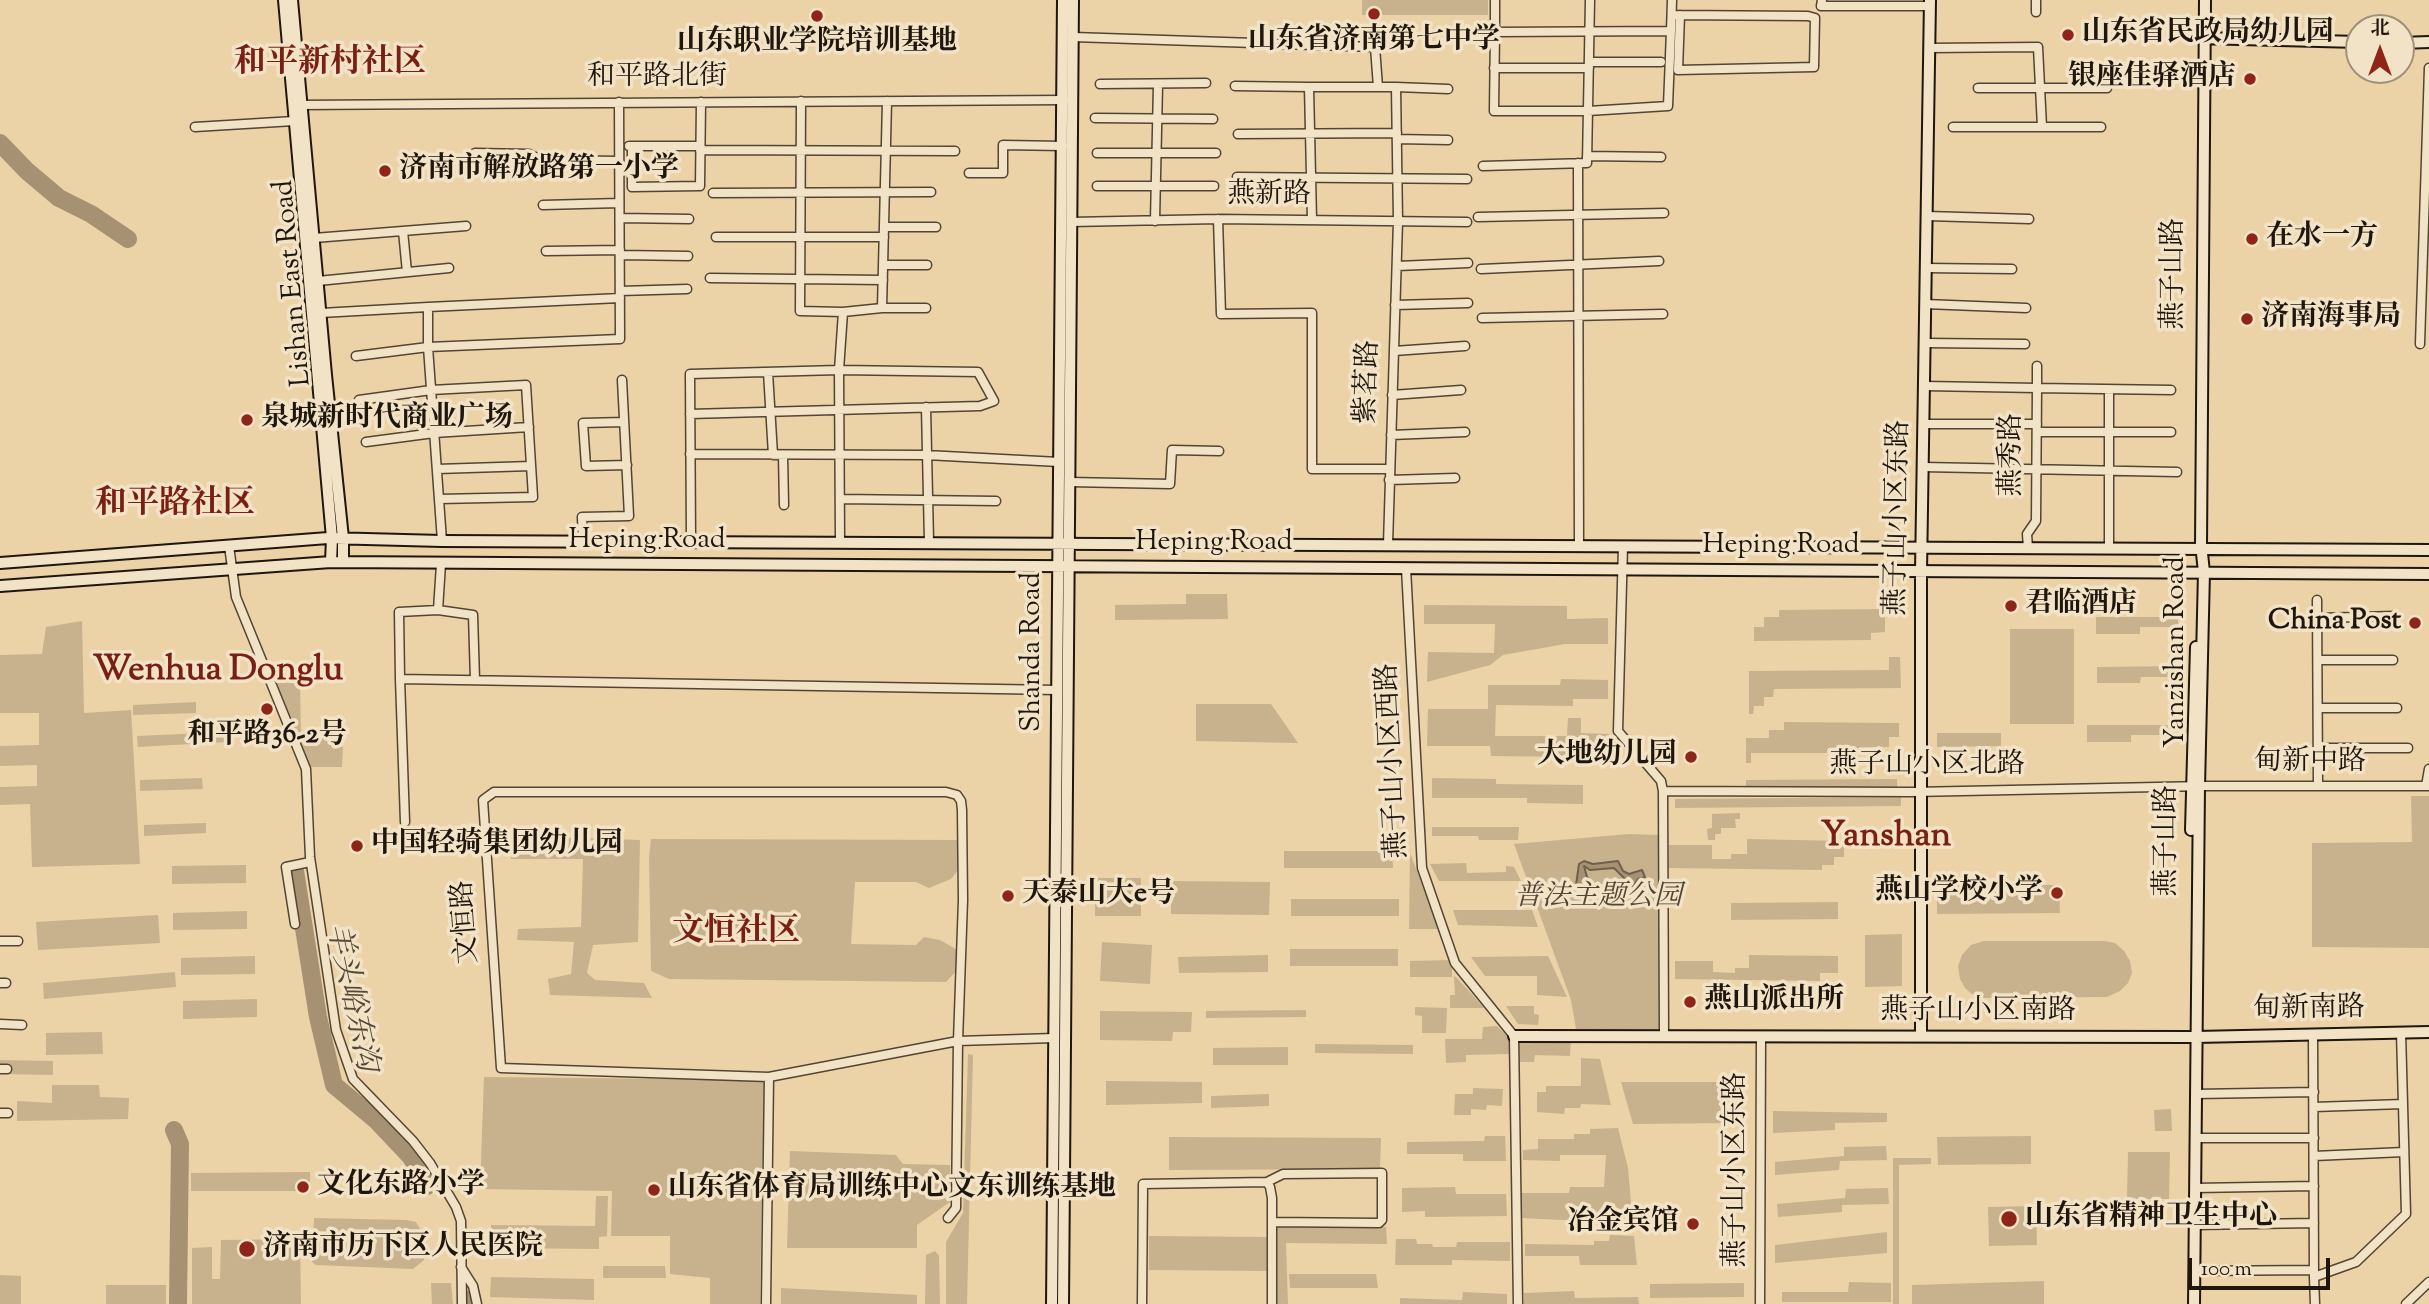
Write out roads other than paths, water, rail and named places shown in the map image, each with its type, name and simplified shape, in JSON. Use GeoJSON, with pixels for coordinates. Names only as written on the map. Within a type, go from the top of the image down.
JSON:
{"type":"FeatureCollection","features":[{"type":"Feature","properties":{"kind":"main road","name":"Lishan East Road"},"geometry":{"type":"LineString","coordinates":[[284,0],[314,238],[340,526],[337,538]]}},
{"type":"Feature","properties":{"kind":"main road","name":"Lishan East Road"},"geometry":{"type":"LineString","coordinates":[[292,0],[297,105],[294,121],[337,538],[337,562]]}},
{"type":"Feature","properties":{"kind":"main road","name":"Shanda Road"},"geometry":{"type":"LineString","coordinates":[[1063,0],[1059,462],[1063,543],[1063,1304]]}},
{"type":"Feature","properties":{"kind":"main road","name":"Shanda Road"},"geometry":{"type":"LineString","coordinates":[[1063,543],[1069,482],[1073,0]]}},
{"type":"Feature","properties":{"kind":"main road","name":"燕子山路"},"geometry":{"type":"LineString","coordinates":[[2195,787],[2201,572],[2202,0]]}},
{"type":"Feature","properties":{"kind":"main road","name":"燕子山小区东路"},"geometry":{"type":"LineString","coordinates":[[1920,1036],[1921,571],[1930,3]]}},
{"type":"Feature","properties":{"kind":"main road"},"geometry":{"type":"LineString","coordinates":[[2202,37],[2345,41]]}},
{"type":"Feature","properties":{"kind":"main road","name":"Heping Road"},"geometry":{"type":"LineString","coordinates":[[0,562],[337,538],[442,541],[2429,550]]}},
{"type":"Feature","properties":{"kind":"main road","name":"Heping Road"},"geometry":{"type":"LineString","coordinates":[[0,586],[337,562],[2429,574]]}},
{"type":"Feature","properties":{"kind":"main road","name":"Shanda Road"},"geometry":{"type":"LineString","coordinates":[[1052,1304],[1057,690],[1063,567]]}},
{"type":"Feature","properties":{"kind":"main road","name":"Yanzishan Road"},"geometry":{"type":"LineString","coordinates":[[2194,1304],[2195,787]]}},
{"type":"Feature","properties":{"kind":"main road","name":"甸新南路"},"geometry":{"type":"LineString","coordinates":[[2194,1037],[2429,1032]]}},
{"type":"Feature","properties":{"kind":"main road","name":"燕子山小区南路"},"geometry":{"type":"LineString","coordinates":[[1514,1036],[2194,1037]]}},
{"type":"Feature","properties":{"kind":"main road"},"geometry":{"type":"LineString","coordinates":[[2188,1304],[2194,1037]]}},
{"type":"Feature","properties":{"kind":"street"},"geometry":{"type":"LineString","coordinates":[[1495,0],[1494,111],[1588,111],[1668,106],[1671,31],[1676,15]]}},
{"type":"Feature","properties":{"kind":"street"},"geometry":{"type":"LineString","coordinates":[[1483,166],[1587,163],[1590,0]]}},
{"type":"Feature","properties":{"kind":"street"},"geometry":{"type":"LineString","coordinates":[[1672,0],[1676,15],[1678,70],[1814,67],[1815,19],[1808,16],[1676,15]]}},
{"type":"Feature","properties":{"kind":"street"},"geometry":{"type":"LineString","coordinates":[[1822,0],[1821,6],[1930,3]]}},
{"type":"Feature","properties":{"kind":"street"},"geometry":{"type":"LineString","coordinates":[[2036,0],[2036,12]]}},
{"type":"Feature","properties":{"kind":"street"},"geometry":{"type":"LineString","coordinates":[[1494,32],[1671,31]]}},
{"type":"Feature","properties":{"kind":"street"},"geometry":{"type":"LineString","coordinates":[[1073,37],[1375,47],[1378,87]]}},
{"type":"Feature","properties":{"kind":"street"},"geometry":{"type":"LineString","coordinates":[[1929,48],[2038,47],[2042,127]]}},
{"type":"Feature","properties":{"kind":"street"},"geometry":{"type":"LineString","coordinates":[[1494,68],[1661,62]]}},
{"type":"Feature","properties":{"kind":"street"},"geometry":{"type":"LineString","coordinates":[[2420,344],[2429,68]]}},
{"type":"Feature","properties":{"kind":"street"},"geometry":{"type":"LineString","coordinates":[[1100,84],[1206,83]]}},
{"type":"Feature","properties":{"kind":"street"},"geometry":{"type":"LineString","coordinates":[[1155,221],[1158,85]]}},
{"type":"Feature","properties":{"kind":"street"},"geometry":{"type":"LineString","coordinates":[[1235,86],[1448,89]]}},
{"type":"Feature","properties":{"kind":"street"},"geometry":{"type":"LineString","coordinates":[[1309,87],[1312,220]]}},
{"type":"Feature","properties":{"kind":"street","name":"紫茗路"},"geometry":{"type":"LineString","coordinates":[[1388,544],[1398,221],[1396,87]]}},
{"type":"Feature","properties":{"kind":"street"},"geometry":{"type":"LineString","coordinates":[[1979,88],[2107,88]]}},
{"type":"Feature","properties":{"kind":"street","name":"和平路北街"},"geometry":{"type":"LineString","coordinates":[[297,105],[1064,100]]}},
{"type":"Feature","properties":{"kind":"street"},"geometry":{"type":"LineString","coordinates":[[801,101],[800,311],[926,308]]}},
{"type":"Feature","properties":{"kind":"street"},"geometry":{"type":"LineString","coordinates":[[882,308],[887,101]]}},
{"type":"Feature","properties":{"kind":"street"},"geometry":{"type":"LineString","coordinates":[[356,356],[428,347],[620,339],[619,102]]}},
{"type":"Feature","properties":{"kind":"street"},"geometry":{"type":"LineString","coordinates":[[632,146],[632,187],[700,186],[701,102]]}},
{"type":"Feature","properties":{"kind":"street"},"geometry":{"type":"LineString","coordinates":[[1095,118],[1213,119]]}},
{"type":"Feature","properties":{"kind":"street"},"geometry":{"type":"LineString","coordinates":[[195,127],[294,121]]}},
{"type":"Feature","properties":{"kind":"street"},"geometry":{"type":"LineString","coordinates":[[1953,127],[2101,127]]}},
{"type":"Feature","properties":{"kind":"street"},"geometry":{"type":"LineString","coordinates":[[1238,134],[1397,136],[1448,140]]}},
{"type":"Feature","properties":{"kind":"street"},"geometry":{"type":"LineString","coordinates":[[969,173],[1003,173],[1003,145],[1063,146]]}},
{"type":"Feature","properties":{"kind":"street"},"geometry":{"type":"LineString","coordinates":[[619,146],[801,151],[955,151]]}},
{"type":"Feature","properties":{"kind":"street"},"geometry":{"type":"LineString","coordinates":[[475,153],[529,155],[541,160],[619,161]]}},
{"type":"Feature","properties":{"kind":"street"},"geometry":{"type":"LineString","coordinates":[[1097,153],[1216,153]]}},
{"type":"Feature","properties":{"kind":"street"},"geometry":{"type":"LineString","coordinates":[[1587,156],[1661,157]]}},
{"type":"Feature","properties":{"kind":"street"},"geometry":{"type":"LineString","coordinates":[[1578,163],[1579,545]]}},
{"type":"Feature","properties":{"kind":"street"},"geometry":{"type":"LineString","coordinates":[[1237,177],[1467,179]]}},
{"type":"Feature","properties":{"kind":"street"},"geometry":{"type":"LineString","coordinates":[[1097,186],[1214,186]]}},
{"type":"Feature","properties":{"kind":"street"},"geometry":{"type":"LineString","coordinates":[[713,193],[931,192]]}},
{"type":"Feature","properties":{"kind":"street"},"geometry":{"type":"LineString","coordinates":[[543,205],[619,203]]}},
{"type":"Feature","properties":{"kind":"street"},"geometry":{"type":"LineString","coordinates":[[1478,217],[1664,212]]}},
{"type":"Feature","properties":{"kind":"street"},"geometry":{"type":"LineString","coordinates":[[1927,216],[2029,219]]}},
{"type":"Feature","properties":{"kind":"street"},"geometry":{"type":"LineString","coordinates":[[620,218],[689,219]]}},
{"type":"Feature","properties":{"kind":"street"},"geometry":{"type":"LineString","coordinates":[[1219,219],[1221,314],[1312,313],[1312,469],[1389,469]]}},
{"type":"Feature","properties":{"kind":"street","name":"燕新路"},"geometry":{"type":"LineString","coordinates":[[1071,222],[1219,219],[1467,222]]}},
{"type":"Feature","properties":{"kind":"street"},"geometry":{"type":"LineString","coordinates":[[314,238],[466,226]]}},
{"type":"Feature","properties":{"kind":"street"},"geometry":{"type":"LineString","coordinates":[[884,227],[936,227]]}},
{"type":"Feature","properties":{"kind":"street"},"geometry":{"type":"LineString","coordinates":[[403,231],[407,272]]}},
{"type":"Feature","properties":{"kind":"street"},"geometry":{"type":"LineString","coordinates":[[716,236],[884,237]]}},
{"type":"Feature","properties":{"kind":"street"},"geometry":{"type":"LineString","coordinates":[[546,251],[688,256]]}},
{"type":"Feature","properties":{"kind":"street"},"geometry":{"type":"LineString","coordinates":[[1481,269],[1659,261]]}},
{"type":"Feature","properties":{"kind":"street"},"geometry":{"type":"LineString","coordinates":[[1397,265],[1468,263]]}},
{"type":"Feature","properties":{"kind":"street"},"geometry":{"type":"LineString","coordinates":[[883,265],[927,265]]}},
{"type":"Feature","properties":{"kind":"street"},"geometry":{"type":"LineString","coordinates":[[318,281],[449,268]]}},
{"type":"Feature","properties":{"kind":"street"},"geometry":{"type":"LineString","coordinates":[[1926,268],[2012,269]]}},
{"type":"Feature","properties":{"kind":"street"},"geometry":{"type":"LineString","coordinates":[[710,278],[883,280]]}},
{"type":"Feature","properties":{"kind":"street"},"geometry":{"type":"LineString","coordinates":[[321,313],[687,289]]}},
{"type":"Feature","properties":{"kind":"street"},"geometry":{"type":"LineString","coordinates":[[1395,305],[1468,303]]}},
{"type":"Feature","properties":{"kind":"street"},"geometry":{"type":"LineString","coordinates":[[1925,304],[2026,308]]}},
{"type":"Feature","properties":{"kind":"street"},"geometry":{"type":"LineString","coordinates":[[428,307],[428,347],[442,541]]}},
{"type":"Feature","properties":{"kind":"street"},"geometry":{"type":"LineString","coordinates":[[840,542],[839,370],[843,312]]}},
{"type":"Feature","properties":{"kind":"street"},"geometry":{"type":"LineString","coordinates":[[1482,318],[1663,314]]}},
{"type":"Feature","properties":{"kind":"street"},"geometry":{"type":"LineString","coordinates":[[1925,343],[2025,344]]}},
{"type":"Feature","properties":{"kind":"street"},"geometry":{"type":"LineString","coordinates":[[1394,351],[1465,346]]}},
{"type":"Feature","properties":{"kind":"street"},"geometry":{"type":"LineString","coordinates":[[2037,366],[2037,388],[2171,390]]}},
{"type":"Feature","properties":{"kind":"street"},"geometry":{"type":"LineString","coordinates":[[690,414],[980,406],[994,401],[978,372],[839,370],[690,374],[690,414],[691,454],[691,541]]}},
{"type":"Feature","properties":{"kind":"street"},"geometry":{"type":"LineString","coordinates":[[768,372],[773,455]]}},
{"type":"Feature","properties":{"kind":"street"},"geometry":{"type":"LineString","coordinates":[[583,541],[582,517],[629,516],[622,380]]}},
{"type":"Feature","properties":{"kind":"street"},"geometry":{"type":"LineString","coordinates":[[359,400],[431,390],[526,385],[533,497],[439,499]]}},
{"type":"Feature","properties":{"kind":"street","name":"燕秀路"},"geometry":{"type":"LineString","coordinates":[[1925,386],[2037,388],[2036,522],[2027,534],[2028,548]]}},
{"type":"Feature","properties":{"kind":"street"},"geometry":{"type":"LineString","coordinates":[[1392,395],[1461,390]]}},
{"type":"Feature","properties":{"kind":"street"},"geometry":{"type":"LineString","coordinates":[[2109,390],[2109,548]]}},
{"type":"Feature","properties":{"kind":"street"},"geometry":{"type":"LineString","coordinates":[[926,407],[929,542]]}},
{"type":"Feature","properties":{"kind":"street"},"geometry":{"type":"LineString","coordinates":[[624,422],[583,423],[586,466],[626,465]]}},
{"type":"Feature","properties":{"kind":"street"},"geometry":{"type":"LineString","coordinates":[[1924,424],[2109,433],[2171,432]]}},
{"type":"Feature","properties":{"kind":"street"},"geometry":{"type":"LineString","coordinates":[[366,442],[434,433],[529,427]]}},
{"type":"Feature","properties":{"kind":"street"},"geometry":{"type":"LineString","coordinates":[[1391,435],[1465,432]]}},
{"type":"Feature","properties":{"kind":"street"},"geometry":{"type":"LineString","coordinates":[[1069,482],[1170,484],[1172,450],[1219,451]]}},
{"type":"Feature","properties":{"kind":"street"},"geometry":{"type":"LineString","coordinates":[[691,454],[926,455],[1059,462]]}},
{"type":"Feature","properties":{"kind":"street"},"geometry":{"type":"LineString","coordinates":[[783,455],[784,505]]}},
{"type":"Feature","properties":{"kind":"street"},"geometry":{"type":"LineString","coordinates":[[436,469],[531,466]]}},
{"type":"Feature","properties":{"kind":"street"},"geometry":{"type":"LineString","coordinates":[[1923,467],[2177,472]]}},
{"type":"Feature","properties":{"kind":"street"},"geometry":{"type":"LineString","coordinates":[[1389,480],[1455,478]]}},
{"type":"Feature","properties":{"kind":"street"},"geometry":{"type":"LineString","coordinates":[[841,499],[996,501]]}},
{"type":"Feature","properties":{"kind":"street"},"geometry":{"type":"LineString","coordinates":[[229,546],[236,597],[306,769],[310,862],[336,1030],[353,1079],[413,1141],[456,1207],[461,1222],[462,1304]]}},
{"type":"Feature","properties":{"kind":"street"},"geometry":{"type":"LineString","coordinates":[[1623,546],[1618,731],[1661,781],[1663,791],[1664,1036]]}},
{"type":"Feature","properties":{"kind":"street"},"geometry":{"type":"LineString","coordinates":[[438,610],[442,564]]}},
{"type":"Feature","properties":{"kind":"street","name":"燕子山小区西路"},"geometry":{"type":"LineString","coordinates":[[1406,568],[1422,868],[1455,963],[1514,1036]]}},
{"type":"Feature","properties":{"kind":"street"},"geometry":{"type":"LineString","coordinates":[[2318,600],[2318,786]]}},
{"type":"Feature","properties":{"kind":"street"},"geometry":{"type":"LineString","coordinates":[[405,822],[399,612],[438,610],[473,615],[475,680]]}},
{"type":"Feature","properties":{"kind":"street"},"geometry":{"type":"LineString","coordinates":[[2318,618],[2396,616]]}},
{"type":"Feature","properties":{"kind":"street"},"geometry":{"type":"LineString","coordinates":[[2318,660],[2393,660]]}},
{"type":"Feature","properties":{"kind":"street"},"geometry":{"type":"LineString","coordinates":[[400,679],[1057,690]]}},
{"type":"Feature","properties":{"kind":"street"},"geometry":{"type":"LineString","coordinates":[[2318,708],[2397,708]]}},
{"type":"Feature","properties":{"kind":"street"},"geometry":{"type":"LineString","coordinates":[[2318,748],[2408,748]]}},
{"type":"Feature","properties":{"kind":"street"},"geometry":{"type":"LineString","coordinates":[[2428,786],[2429,769]]}},
{"type":"Feature","properties":{"kind":"street","name":"甸新中路"},"geometry":{"type":"LineString","coordinates":[[2195,787],[2428,786]]}},
{"type":"Feature","properties":{"kind":"street","name":"燕子山小区北路"},"geometry":{"type":"LineString","coordinates":[[1663,791],[2195,787]]}},
{"type":"Feature","properties":{"kind":"street","name":"文恒路"},"geometry":{"type":"LineString","coordinates":[[958,1041],[963,900],[962,810],[957,794],[494,792],[483,800],[500,1068],[769,1077],[958,1041],[1054,1038]]}},
{"type":"Feature","properties":{"kind":"street"},"geometry":{"type":"LineString","coordinates":[[295,924],[286,867],[310,862]]}},
{"type":"Feature","properties":{"kind":"street"},"geometry":{"type":"LineString","coordinates":[[0,941],[18,941]]}},
{"type":"Feature","properties":{"kind":"street"},"geometry":{"type":"LineString","coordinates":[[0,1024],[22,1025]]}},
{"type":"Feature","properties":{"kind":"street"},"geometry":{"type":"LineString","coordinates":[[2194,1271],[2314,1273],[2356,1262],[2406,1214],[2401,1032]]}},
{"type":"Feature","properties":{"kind":"street"},"geometry":{"type":"LineString","coordinates":[[2313,1034],[2315,1304]]}},
{"type":"Feature","properties":{"kind":"street"},"geometry":{"type":"LineString","coordinates":[[1514,1036],[1518,1304]]}},
{"type":"Feature","properties":{"kind":"street","name":"燕子山小区东路"},"geometry":{"type":"LineString","coordinates":[[1760,1304],[1761,1036]]}},
{"type":"Feature","properties":{"kind":"street"},"geometry":{"type":"LineString","coordinates":[[948,1219],[956,1208],[958,1041]]}},
{"type":"Feature","properties":{"kind":"street"},"geometry":{"type":"LineString","coordinates":[[766,1304],[769,1077]]}},
{"type":"Feature","properties":{"kind":"street"},"geometry":{"type":"LineString","coordinates":[[2196,1094],[2314,1092]]}},
{"type":"Feature","properties":{"kind":"street"},"geometry":{"type":"LineString","coordinates":[[2314,1107],[2403,1104]]}},
{"type":"Feature","properties":{"kind":"street"},"geometry":{"type":"LineString","coordinates":[[2196,1138],[2314,1138]]}},
{"type":"Feature","properties":{"kind":"street"},"geometry":{"type":"LineString","coordinates":[[2314,1156],[2404,1152]]}},
{"type":"Feature","properties":{"kind":"street"},"geometry":{"type":"LineString","coordinates":[[1142,1304],[1143,1184],[1267,1182],[1283,1174],[1382,1173],[1382,1220],[1379,1223],[1272,1222]]}},
{"type":"Feature","properties":{"kind":"street"},"geometry":{"type":"LineString","coordinates":[[1267,1182],[1270,1186],[1272,1222],[1272,1304]]}},
{"type":"Feature","properties":{"kind":"street"},"geometry":{"type":"LineString","coordinates":[[2195,1188],[2314,1186]]}},
{"type":"Feature","properties":{"kind":"street"},"geometry":{"type":"LineString","coordinates":[[2195,1225],[2314,1223]]}},
{"type":"Feature","properties":{"kind":"street"},"geometry":{"type":"LineString","coordinates":[[461,1267],[473,1286],[477,1304]]}},
{"type":"Feature","properties":{"kind":"street"},"geometry":{"type":"LineString","coordinates":[[2406,1304],[2429,1282]]}},
{"type":"Feature","properties":{"kind":"waterway","name":"羊头峪东沟"},"geometry":{"type":"LineString","coordinates":[[0,143],[59,198],[91,214],[128,239]]}},
{"type":"Feature","properties":{"kind":"waterway","name":"羊头峪东沟"},"geometry":{"type":"LineString","coordinates":[[295,871],[318,1017],[334,1085],[376,1120],[411,1157],[427,1186]]}},
{"type":"Feature","properties":{"kind":"waterway"},"geometry":{"type":"LineString","coordinates":[[174,1130],[180,1144],[178,1304]]}},
{"type":"Feature","properties":{"kind":"waterway","name":"羊头峪东沟"},"geometry":{"type":"LineString","coordinates":[[468,1300],[469,1304]]}},
{"type":"Feature","properties":{"kind":"place","name":"山东省济南第七中学"},"geometry":{"type":"Point","coordinates":[1374,14]}},
{"type":"Feature","properties":{"kind":"place","name":"山东职业学院培训基地"},"geometry":{"type":"Point","coordinates":[817,16]}},
{"type":"Feature","properties":{"kind":"place","name":"山东省民政局幼儿园"},"geometry":{"type":"Point","coordinates":[2068,35]}},
{"type":"Feature","properties":{"kind":"place","name":"银座佳驿酒店"},"geometry":{"type":"Point","coordinates":[2250,79]}},
{"type":"Feature","properties":{"kind":"place","name":"济南市解放路第一小学"},"geometry":{"type":"Point","coordinates":[385,171]}},
{"type":"Feature","properties":{"kind":"place","name":"在水一方"},"geometry":{"type":"Point","coordinates":[2252,239]}},
{"type":"Feature","properties":{"kind":"place","name":"济南海事局"},"geometry":{"type":"Point","coordinates":[2247,319]}},
{"type":"Feature","properties":{"kind":"place","name":"泉城新时代商业广场"},"geometry":{"type":"Point","coordinates":[247,420]}},
{"type":"Feature","properties":{"kind":"place","name":"君临酒店"},"geometry":{"type":"Point","coordinates":[2011,606]}},
{"type":"Feature","properties":{"kind":"place","name":"China Post"},"geometry":{"type":"Point","coordinates":[2415,623]}},
{"type":"Feature","properties":{"kind":"place","name":"和平路36-2号"},"geometry":{"type":"Point","coordinates":[267,709]}},
{"type":"Feature","properties":{"kind":"place","name":"大地幼儿园"},"geometry":{"type":"Point","coordinates":[1691,757]}},
{"type":"Feature","properties":{"kind":"place","name":"中国轻骑集团幼儿园"},"geometry":{"type":"Point","coordinates":[357,846]}},
{"type":"Feature","properties":{"kind":"place","name":"燕山学校小学"},"geometry":{"type":"Point","coordinates":[2057,893]}},
{"type":"Feature","properties":{"kind":"place","name":"天泰山大e号"},"geometry":{"type":"Point","coordinates":[1008,896]}},
{"type":"Feature","properties":{"kind":"place","name":"燕山派出所"},"geometry":{"type":"Point","coordinates":[1690,1002]}},
{"type":"Feature","properties":{"kind":"place","name":"文化东路小学"},"geometry":{"type":"Point","coordinates":[303,1187]}},
{"type":"Feature","properties":{"kind":"place","name":"山东省体育局训练中心文东训练基地"},"geometry":{"type":"Point","coordinates":[654,1190]}},
{"type":"Feature","properties":{"kind":"place","name":"山东省精神卫生中心"},"geometry":{"type":"Point","coordinates":[2009,1219]}},
{"type":"Feature","properties":{"kind":"place","name":"冶金宾馆"},"geometry":{"type":"Point","coordinates":[1693,1224]}},
{"type":"Feature","properties":{"kind":"place","name":"济南市历下区人民医院"},"geometry":{"type":"Point","coordinates":[247,1249]}},
{"type":"Feature","properties":{"kind":"district","name":"和平新村社区"},"geometry":{"type":"Point","coordinates":[330,66]}},
{"type":"Feature","properties":{"kind":"district","name":"和平路社区"},"geometry":{"type":"Point","coordinates":[175,507]}},
{"type":"Feature","properties":{"kind":"district","name":"Wenhua Donglu"},"geometry":{"type":"Point","coordinates":[218,673]}},
{"type":"Feature","properties":{"kind":"district","name":"Yanshan"},"geometry":{"type":"Point","coordinates":[1886,839]}},
{"type":"Feature","properties":{"kind":"district","name":"文恒社区"},"geometry":{"type":"Point","coordinates":[736,935]}},
{"type":"Feature","properties":{"kind":"park label","name":"普法主题公园"},"geometry":{"type":"Point","coordinates":[1598,899]}}]}
